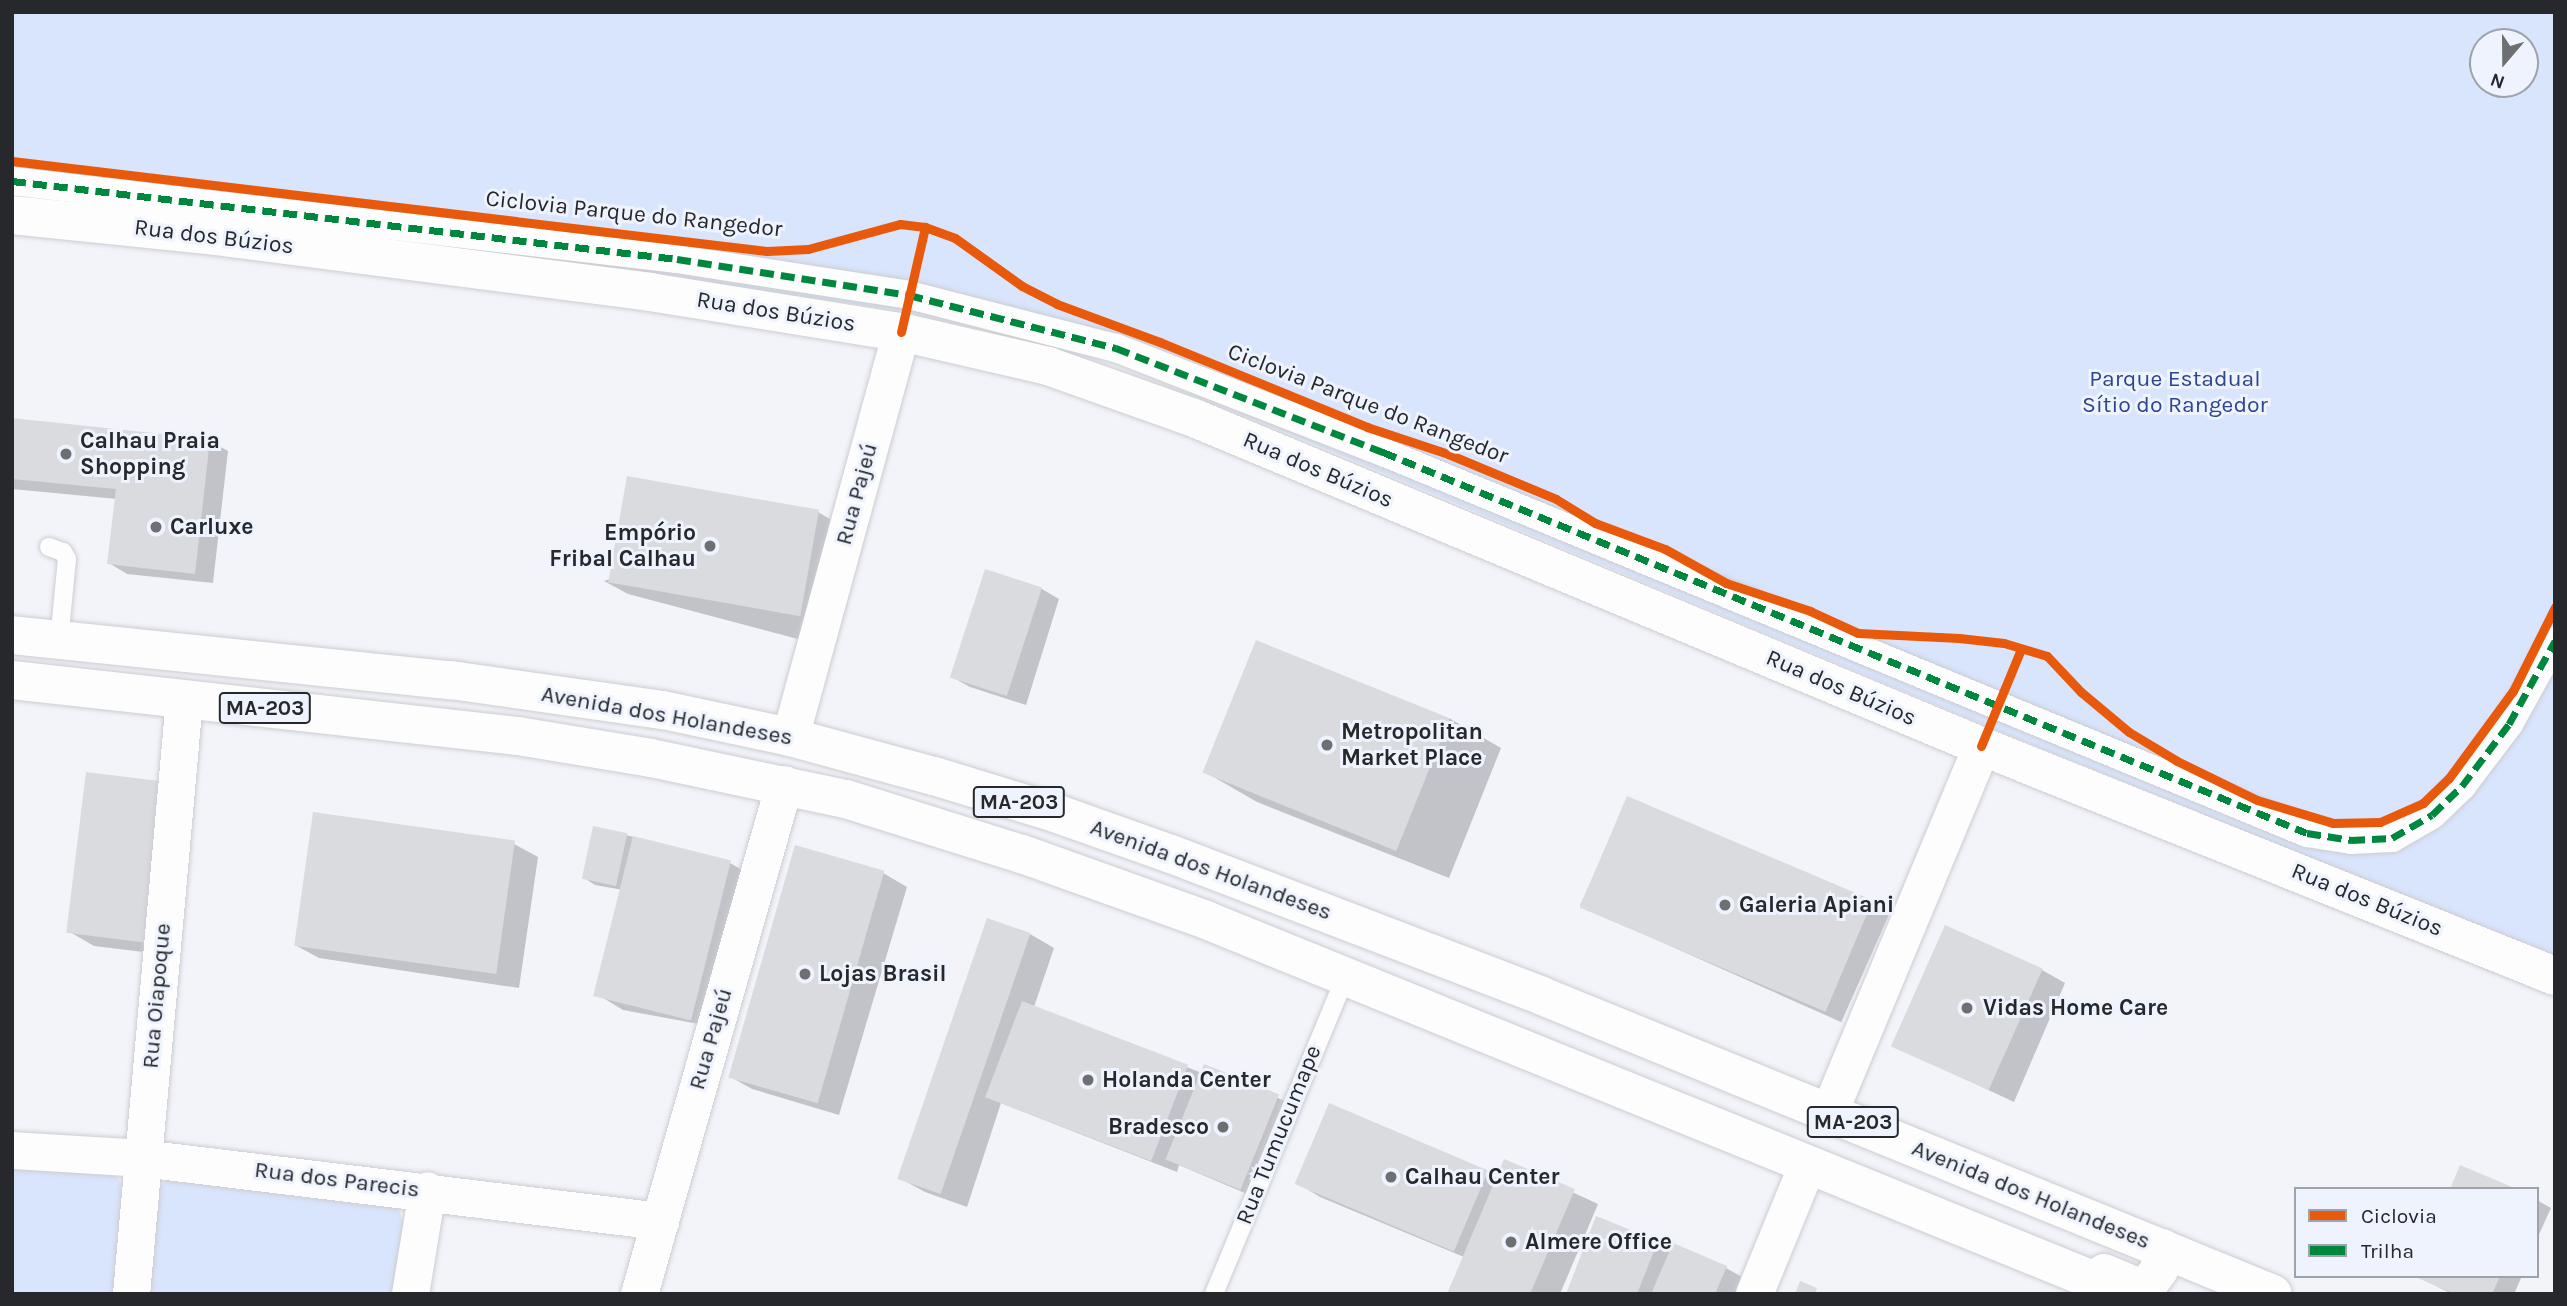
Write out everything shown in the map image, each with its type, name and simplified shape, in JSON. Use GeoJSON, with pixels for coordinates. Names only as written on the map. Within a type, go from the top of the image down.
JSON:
{"type":"FeatureCollection","features":[{"type":"Feature","properties":{"kind":"main road","name":"Rua dos Búzios"},"geometry":{"type":"LineString","coordinates":[[12,215],[215,236],[650,292],[901,332],[1048,366],[1156,403],[1981,746],[2555,976]]}},
{"type":"Feature","properties":{"kind":"main road","name":"Avenida dos Holandeses"},"geometry":{"type":"LineString","coordinates":[[12,635],[451,680],[663,710],[790,737],[1055,813],[1171,854],[1542,996],[2273,1294]]}},
{"type":"Feature","properties":{"kind":"main road","name":"Avenida dos Holandeses"},"geometry":{"type":"LineString","coordinates":[[12,680],[518,736],[784,784],[846,799],[1022,854],[1206,919],[2127,1294]]}},
{"type":"Feature","properties":{"kind":"main road"},"geometry":{"type":"LineString","coordinates":[[1686,1116],[1695,1094],[1704,1087],[1717,1088],[1893,1155],[1912,1157],[1930,1153]]}},
{"type":"Feature","properties":{"kind":"main road"},"geometry":{"type":"LineString","coordinates":[[1960,1227],[2003,1231],[2137,1287],[2147,1286],[2154,1279],[2162,1259],[2163,1248]]}},
{"type":"Feature","properties":{"kind":"street"},"geometry":{"type":"LineString","coordinates":[[12,181],[677,259],[909,295],[1116,348],[1383,452],[2307,833],[2351,841],[2392,838],[2432,815],[2462,786],[2509,724],[2555,641]]}},
{"type":"Feature","properties":{"kind":"street","name":"Rua Pajeú"},"geometry":{"type":"LineString","coordinates":[[790,737],[901,332]]}},
{"type":"Feature","properties":{"kind":"street","name":"Rua Oiapoque"},"geometry":{"type":"LineString","coordinates":[[131,1294],[184,699]]}},
{"type":"Feature","properties":{"kind":"street"},"geometry":{"type":"LineString","coordinates":[[1829,1112],[1981,746]]}},
{"type":"Feature","properties":{"kind":"street","name":"Rua Pajeú"},"geometry":{"type":"LineString","coordinates":[[639,1294],[784,784]]}},
{"type":"Feature","properties":{"kind":"street","name":"Rua dos Parecis"},"geometry":{"type":"LineString","coordinates":[[12,1150],[142,1158],[427,1190],[660,1221]]}},
{"type":"Feature","properties":{"kind":"street"},"geometry":{"type":"LineString","coordinates":[[1754,1294],[1807,1165]]}},
{"type":"Feature","properties":{"kind":"street"},"geometry":{"type":"LineString","coordinates":[[410,1294],[427,1190]]}},
{"type":"Feature","properties":{"kind":"lane"},"geometry":{"type":"LineString","coordinates":[[49,547],[63,552],[67,559],[59,640]]}},
{"type":"Feature","properties":{"kind":"lane","name":"Rua Tumucumape"},"geometry":{"type":"LineString","coordinates":[[1214,1294],[1345,977]]}},
{"type":"Feature","properties":{"kind":"green space","name":"Parque Estadual Sítio do Rangedor"},"geometry":{"type":"Polygon","coordinates":[[[12,12],[2555,12],[2555,957],[1989,727],[1104,356],[906,311],[72,196],[12,191],[12,12]]]}},
{"type":"Feature","properties":{"kind":"green space"},"geometry":{"type":"Polygon","coordinates":[[[12,1164],[109,1167],[122,1184],[127,1199],[119,1294],[12,1294],[12,1164]]]}},
{"type":"Feature","properties":{"kind":"green space"},"geometry":{"type":"Polygon","coordinates":[[[175,1172],[398,1207],[404,1225],[392,1294],[147,1294],[154,1192],[175,1172]]]}},
{"type":"Feature","properties":{"kind":"building","name":"Carluxe"},"geometry":{"type":"Polygon","coordinates":[[[12,418],[210,439],[195,574],[107,564],[116,489],[12,479],[12,418]]]}},
{"type":"Feature","properties":{"kind":"building","name":"Empório Fribal Calhau"},"geometry":{"type":"Polygon","coordinates":[[[627,476],[819,510],[800,616],[608,582],[627,476]]]}},
{"type":"Feature","properties":{"kind":"building"},"geometry":{"type":"Polygon","coordinates":[[[985,569],[1042,588],[1007,696],[950,677],[985,569]]]}},
{"type":"Feature","properties":{"kind":"building","name":"Metropolitan Market Place"},"geometry":{"type":"Polygon","coordinates":[[[1256,640],[1450,718],[1396,851],[1202,773],[1256,640]]]}},
{"type":"Feature","properties":{"kind":"building"},"geometry":{"type":"Polygon","coordinates":[[[86,772],[170,782],[151,943],[66,933],[86,772]]]}},
{"type":"Feature","properties":{"kind":"building","name":"Galeria Apiani"},"geometry":{"type":"Polygon","coordinates":[[[1627,796],[1873,900],[1825,1012],[1580,907],[1627,796]]]}},
{"type":"Feature","properties":{"kind":"building"},"geometry":{"type":"Polygon","coordinates":[[[313,812],[515,840],[496,974],[294,946],[313,812]]]}},
{"type":"Feature","properties":{"kind":"building"},"geometry":{"type":"Polygon","coordinates":[[[593,826],[627,833],[616,886],[582,879],[593,826]]]}},
{"type":"Feature","properties":{"kind":"building"},"geometry":{"type":"Polygon","coordinates":[[[633,836],[731,860],[691,1021],[593,996],[633,836]]]}},
{"type":"Feature","properties":{"kind":"building","name":"Lojas Brasil"},"geometry":{"type":"Polygon","coordinates":[[[795,845],[884,871],[818,1103],[728,1078],[795,845]]]}},
{"type":"Feature","properties":{"kind":"building"},"geometry":{"type":"Polygon","coordinates":[[[987,918],[1030,933],[941,1194],[897,1179],[987,918]]]}},
{"type":"Feature","properties":{"kind":"building","name":"Vidas Home Care"},"geometry":{"type":"Polygon","coordinates":[[[1945,925],[2043,969],[1989,1090],[1891,1047],[1945,925]]]}},
{"type":"Feature","properties":{"kind":"building","name":"Holanda Center"},"geometry":{"type":"Polygon","coordinates":[[[1022,1001],[1188,1065],[1151,1161],[985,1097],[1022,1001]]]}},
{"type":"Feature","properties":{"kind":"building","name":"Bradesco"},"geometry":{"type":"Polygon","coordinates":[[[1204,1064],[1279,1094],[1241,1190],[1165,1159],[1204,1064]]]}},
{"type":"Feature","properties":{"kind":"building","name":"Calhau Center"},"geometry":{"type":"Polygon","coordinates":[[[1329,1103],[1488,1171],[1454,1252],[1295,1184],[1329,1103]]]}},
{"type":"Feature","properties":{"kind":"building","name":"Almere Office"},"geometry":{"type":"Polygon","coordinates":[[[1504,1159],[1575,1189],[1530,1294],[1447,1294],[1504,1159]]]}},
{"type":"Feature","properties":{"kind":"building"},"geometry":{"type":"Polygon","coordinates":[[[2460,1165],[2512,1187],[2451,1187],[2460,1165]]]}},
{"type":"Feature","properties":{"kind":"building"},"geometry":{"type":"Polygon","coordinates":[[[1596,1216],[1658,1241],[1637,1294],[1566,1294],[1596,1216]]]}},
{"type":"Feature","properties":{"kind":"building"},"geometry":{"type":"Polygon","coordinates":[[[1673,1243],[1727,1266],[1715,1294],[1651,1294],[1673,1243]]]}},
{"type":"Feature","properties":{"kind":"building"},"geometry":{"type":"Polygon","coordinates":[[[2418,1278],[2499,1278],[2492,1294],[2455,1294],[2418,1278]]]}},
{"type":"Feature","properties":{"kind":"building"},"geometry":{"type":"Polygon","coordinates":[[[1800,1281],[1817,1288],[1815,1294],[1795,1294],[1800,1281]]]}},
{"type":"Feature","properties":{"kind":"marked path"},"geometry":{"type":"LineString","coordinates":[[12,181],[677,259],[909,295],[1116,348],[1383,452],[2307,833],[2351,840],[2392,838],[2432,815],[2462,786],[2509,724],[2555,641]]}},
{"type":"Feature","properties":{"kind":"cycle path","name":"Ciclovia Parque do Rangedor"},"geometry":{"type":"LineString","coordinates":[[12,161],[767,251],[808,249],[900,224],[925,227],[955,238],[1022,286],[1057,304],[1160,342],[1367,427],[1448,454],[1556,499],[1595,523],[1665,549],[1726,583],[1810,611],[1858,633],[2004,643],[2047,656],[2081,692],[2129,732],[2177,761],[2257,800],[2333,823],[2380,822],[2423,803],[2449,778],[2513,691],[2555,607]]}},
{"type":"Feature","properties":{"kind":"cycle path"},"geometry":{"type":"LineString","coordinates":[[901,332],[925,227]]}},
{"type":"Feature","properties":{"kind":"cycle path"},"geometry":{"type":"LineString","coordinates":[[1981,746],[2021,649]]}},
{"type":"Feature","properties":{"kind":"place","name":"Calhau Praia Shopping"},"geometry":{"type":"Point","coordinates":[66,454]}},
{"type":"Feature","properties":{"kind":"place","name":"Carluxe"},"geometry":{"type":"Point","coordinates":[156,527]}},
{"type":"Feature","properties":{"kind":"place","name":"Empório Fribal Calhau"},"geometry":{"type":"Point","coordinates":[710,546]}},
{"type":"Feature","properties":{"kind":"place","name":"Metropolitan Market Place"},"geometry":{"type":"Point","coordinates":[1327,745]}},
{"type":"Feature","properties":{"kind":"place","name":"Galeria Apiani"},"geometry":{"type":"Point","coordinates":[1725,905]}},
{"type":"Feature","properties":{"kind":"place","name":"Lojas Brasil"},"geometry":{"type":"Point","coordinates":[805,974]}},
{"type":"Feature","properties":{"kind":"place","name":"Vidas Home Care"},"geometry":{"type":"Point","coordinates":[1967,1008]}},
{"type":"Feature","properties":{"kind":"place","name":"Holanda Center"},"geometry":{"type":"Point","coordinates":[1088,1080]}},
{"type":"Feature","properties":{"kind":"place","name":"Bradesco"},"geometry":{"type":"Point","coordinates":[1223,1127]}},
{"type":"Feature","properties":{"kind":"place","name":"Calhau Center"},"geometry":{"type":"Point","coordinates":[1391,1177]}},
{"type":"Feature","properties":{"kind":"place","name":"Almere Office"},"geometry":{"type":"Point","coordinates":[1511,1242]}}]}
